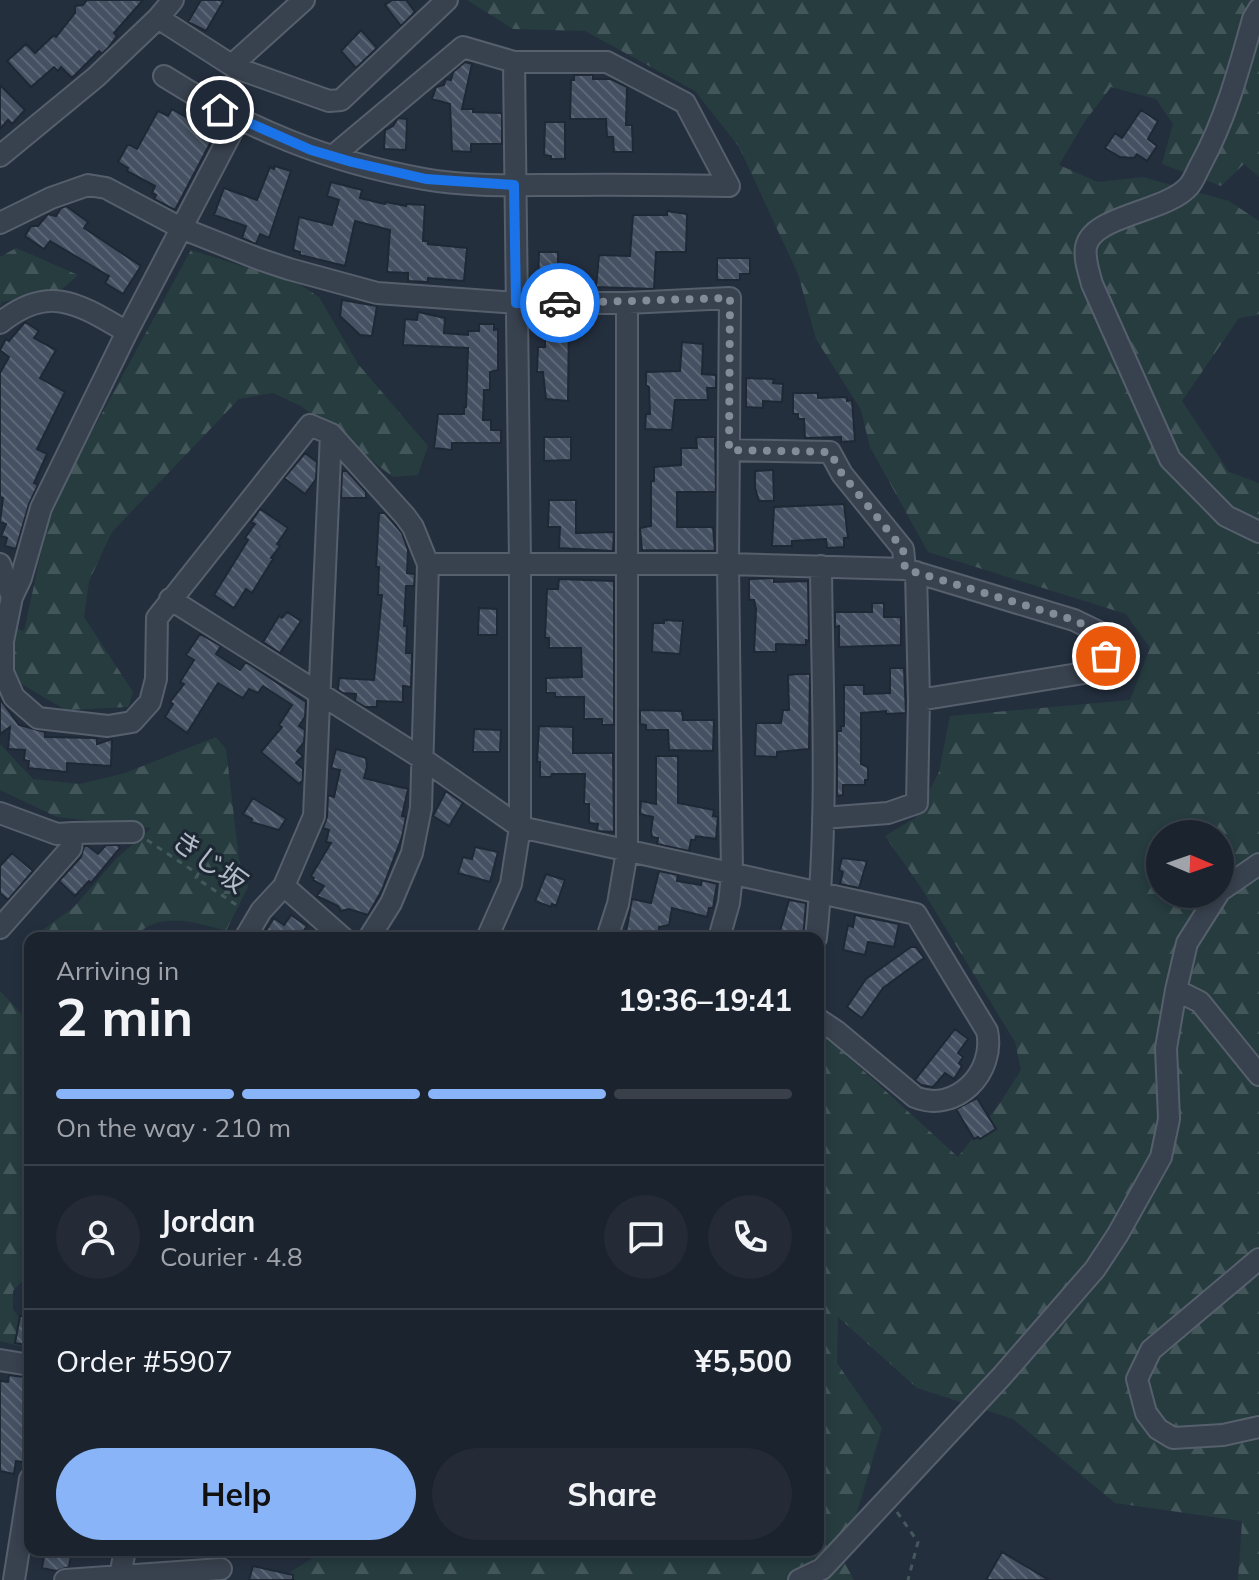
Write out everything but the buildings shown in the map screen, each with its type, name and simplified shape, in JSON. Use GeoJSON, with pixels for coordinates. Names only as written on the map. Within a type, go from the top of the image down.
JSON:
{"type":"FeatureCollection","features":[{"type":"Feature","properties":{"kind":"street"},"geometry":{"type":"LineString","coordinates":[[0,156],[96,77],[173,0]]}},
{"type":"Feature","properties":{"kind":"street"},"geometry":{"type":"LineString","coordinates":[[232,65],[304,0]]}},
{"type":"Feature","properties":{"kind":"street"},"geometry":{"type":"LineString","coordinates":[[158,18],[232,65],[329,101],[341,100],[447,0]]}},
{"type":"Feature","properties":{"kind":"street"},"geometry":{"type":"LineString","coordinates":[[1259,9],[1253,19],[1232,95],[1213,142],[1189,186],[1168,202],[1097,230],[1086,244],[1092,284],[1170,459],[1226,516],[1259,532]]}},
{"type":"Feature","properties":{"kind":"street"},"geometry":{"type":"LineString","coordinates":[[164,76],[238,120],[311,150],[333,156],[426,179],[514,185],[729,186],[685,103],[607,62],[514,62],[463,47],[333,156]]}},
{"type":"Feature","properties":{"kind":"street"},"geometry":{"type":"LineString","coordinates":[[490,932],[511,884],[520,827],[514,62]]}},
{"type":"Feature","properties":{"kind":"street"},"geometry":{"type":"LineString","coordinates":[[238,120],[127,332],[41,508],[21,578],[12,597],[3,641],[3,672],[14,697],[38,718],[108,726],[132,722],[150,702],[156,679],[157,618],[170,599],[310,425],[331,434],[413,527],[428,564],[421,808],[412,853],[391,903],[373,932]]}},
{"type":"Feature","properties":{"kind":"street"},"geometry":{"type":"LineString","coordinates":[[0,223],[51,198],[88,185],[106,188],[181,228],[289,269],[377,293],[516,303],[627,303],[730,298],[728,564],[732,875],[729,903],[721,932]]}},
{"type":"Feature","properties":{"kind":"street"},"geometry":{"type":"LineString","coordinates":[[0,323],[18,309],[57,299],[86,308],[127,332]]}},
{"type":"Feature","properties":{"kind":"street"},"geometry":{"type":"LineString","coordinates":[[609,932],[618,904],[627,851],[627,303]]}},
{"type":"Feature","properties":{"kind":"street"},"geometry":{"type":"LineString","coordinates":[[249,932],[261,911],[284,886],[314,816],[331,434]]}},
{"type":"Feature","properties":{"kind":"street"},"geometry":{"type":"LineString","coordinates":[[729,450],[830,452],[842,474],[903,549],[911,570],[919,700],[917,803],[888,813],[823,818]]}},
{"type":"Feature","properties":{"kind":"street"},"geometry":{"type":"LineString","coordinates":[[0,564],[12,597]]}},
{"type":"Feature","properties":{"kind":"street"},"geometry":{"type":"LineString","coordinates":[[428,564],[728,564],[911,570],[1074,620],[1105,635],[1106,656],[1098,667],[1084,673],[919,700]]}},
{"type":"Feature","properties":{"kind":"street"},"geometry":{"type":"LineString","coordinates":[[817,932],[823,818],[821,566]]}},
{"type":"Feature","properties":{"kind":"street"},"geometry":{"type":"LineString","coordinates":[[170,599],[423,759],[520,827],[916,914],[987,1031],[991,1046],[979,1075],[968,1090],[954,1098],[929,1103],[915,1097],[824,1023]]}},
{"type":"Feature","properties":{"kind":"street"},"geometry":{"type":"LineString","coordinates":[[0,813],[57,834],[133,832]]}},
{"type":"Feature","properties":{"kind":"street"},"geometry":{"type":"LineString","coordinates":[[0,928],[71,848],[73,833]]}},
{"type":"Feature","properties":{"kind":"street"},"geometry":{"type":"LineString","coordinates":[[1234,882],[1259,864]]}},
{"type":"Feature","properties":{"kind":"street"},"geometry":{"type":"LineString","coordinates":[[284,886],[336,932]]}},
{"type":"Feature","properties":{"kind":"street"},"geometry":{"type":"LineString","coordinates":[[799,1580],[822,1569],[1002,1376],[1095,1269],[1141,1194],[1161,1157],[1169,1119],[1166,1048],[1187,943],[1209,908]]}},
{"type":"Feature","properties":{"kind":"street"},"geometry":{"type":"LineString","coordinates":[[1176,990],[1200,1002],[1259,1075]]}},
{"type":"Feature","properties":{"kind":"street"},"geometry":{"type":"LineString","coordinates":[[1259,1259],[1151,1350],[1137,1379],[1146,1413],[1158,1429],[1173,1438],[1223,1435],[1259,1427]]}},
{"type":"Feature","properties":{"kind":"street"},"geometry":{"type":"LineString","coordinates":[[0,1360],[24,1364]]}},
{"type":"Feature","properties":{"kind":"street"},"geometry":{"type":"LineString","coordinates":[[14,1580],[24,1517]]}},
{"type":"Feature","properties":{"kind":"street"},"geometry":{"type":"LineString","coordinates":[[120,1576],[124,1556]]}},
{"type":"Feature","properties":{"kind":"street"},"geometry":{"type":"LineString","coordinates":[[65,1580],[222,1566]]}},
{"type":"Feature","properties":{"kind":"path","name":"きじ坂"},"geometry":{"type":"LineString","coordinates":[[133,832],[198,874],[196,878],[245,911],[253,903],[261,911]]}},
{"type":"Feature","properties":{"kind":"path"},"geometry":{"type":"LineString","coordinates":[[888,1499],[918,1542],[908,1580]]}},
{"type":"Feature","properties":{"kind":"green space"},"geometry":{"type":"Polygon","coordinates":[[[467,0],[1259,0],[1259,177],[1244,164],[1221,186],[1162,164],[1173,124],[1156,99],[1111,87],[1085,121],[1059,165],[1098,182],[1143,177],[1229,201],[1259,221],[1259,315],[1239,318],[1182,401],[1229,472],[1259,483],[1259,1580],[1238,1580],[1242,1521],[1115,1503],[1013,1419],[917,1388],[838,1317],[837,1363],[882,1428],[843,1560],[854,1580],[277,1580],[316,1556],[824,1556],[824,1035],[958,1157],[1021,1070],[1015,1042],[920,886],[885,836],[915,818],[939,772],[950,716],[1130,700],[1150,648],[1126,614],[928,552],[870,447],[861,410],[816,339],[798,274],[739,147],[695,91],[585,31],[513,29],[467,0]]]}},
{"type":"Feature","properties":{"kind":"green space"},"geometry":{"type":"Polygon","coordinates":[[[16,248],[78,275],[62,289],[2,302],[0,306],[0,257],[16,248]]]}},
{"type":"Feature","properties":{"kind":"green space"},"geometry":{"type":"Polygon","coordinates":[[[191,250],[299,284],[319,297],[358,364],[428,446],[418,475],[393,477],[301,406],[273,393],[239,399],[112,532],[89,581],[84,617],[133,692],[128,707],[66,710],[23,685],[0,678],[0,623],[24,631],[51,507],[191,250]]]}},
{"type":"Feature","properties":{"kind":"green space"},"geometry":{"type":"Polygon","coordinates":[[[216,737],[226,749],[239,859],[248,887],[226,931],[201,924],[166,921],[140,932],[40,932],[73,908],[116,859],[151,828],[57,817],[0,790],[0,744],[33,779],[80,784],[125,773],[216,737]]]}},
{"type":"Feature","properties":{"kind":"green space"},"geometry":{"type":"Polygon","coordinates":[[[0,991],[24,1017],[24,1279],[13,1291],[13,1309],[24,1325],[24,1347],[0,1341],[0,991]]]}},
{"type":"Feature","properties":{"kind":"way so far"},"geometry":{"type":"LineString","coordinates":[[560,303],[730,298],[729,450],[830,452],[842,474],[903,549],[905,569],[1074,620],[1105,635],[1106,656]]}},
{"type":"Feature","properties":{"kind":"route"},"geometry":{"type":"LineString","coordinates":[[220,110],[311,150],[352,162],[426,179],[514,185],[516,303],[560,303]]}}]}
